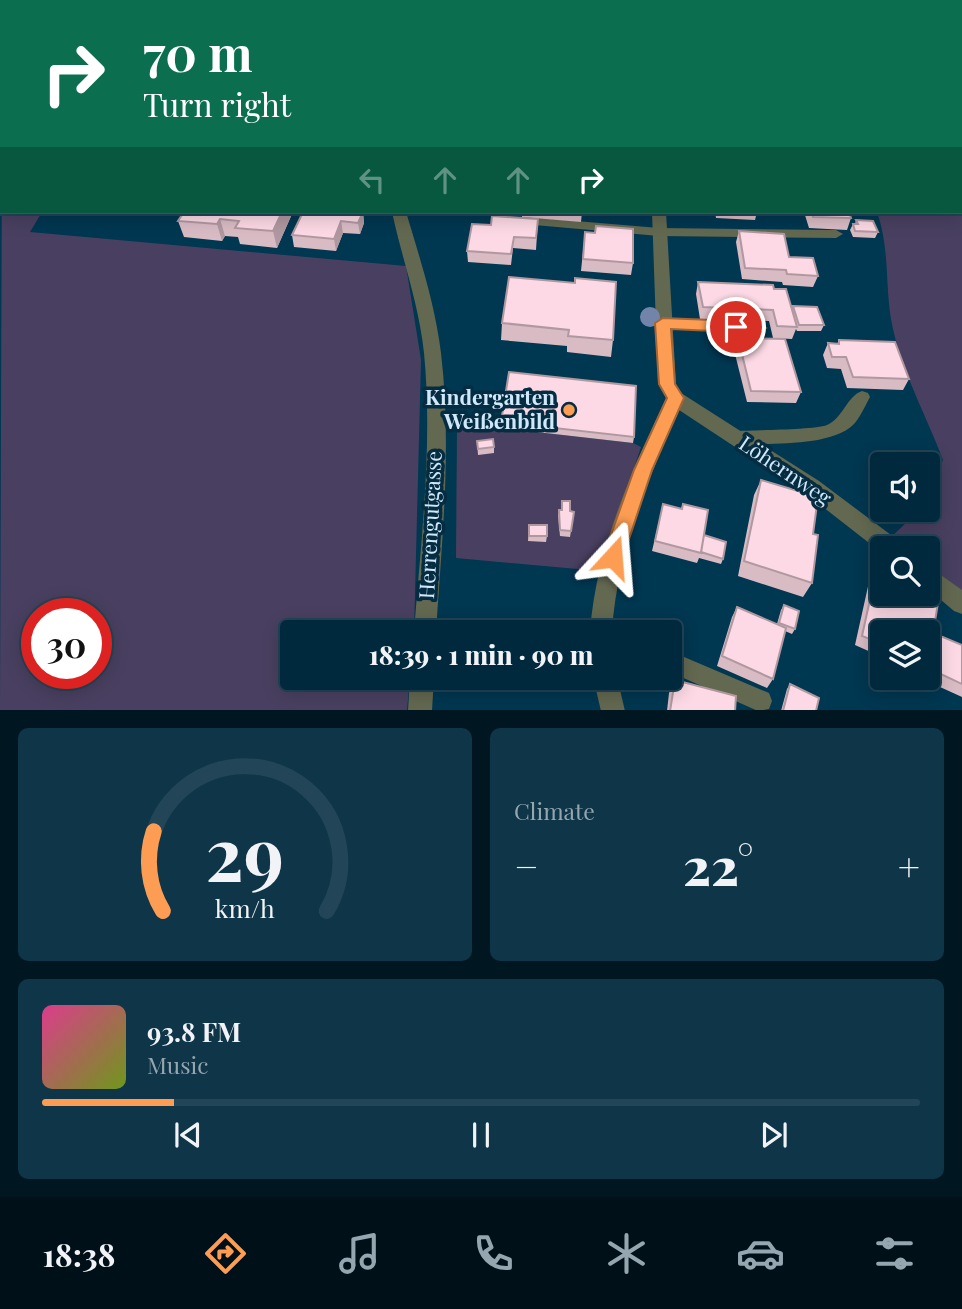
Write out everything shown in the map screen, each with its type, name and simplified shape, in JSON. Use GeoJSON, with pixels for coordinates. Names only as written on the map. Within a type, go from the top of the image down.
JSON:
{"type":"FeatureCollection","features":[{"type":"Feature","properties":{"kind":"street","name":"Herrengutgasse"},"geometry":{"type":"LineString","coordinates":[[400,214],[427,316],[432,361],[435,435],[426,620]]}},
{"type":"Feature","properties":{"kind":"street"},"geometry":{"type":"LineString","coordinates":[[603,620],[605,579],[643,470],[675,398],[667,384],[659,214]]}},
{"type":"Feature","properties":{"kind":"street","name":"Löhernweg"},"geometry":{"type":"LineString","coordinates":[[675,398],[811,487],[876,536]]}},
{"type":"Feature","properties":{"kind":"street"},"geometry":{"type":"LineString","coordinates":[[940,586],[962,604]]}},
{"type":"Feature","properties":{"kind":"street"},"geometry":{"type":"LineString","coordinates":[[420,710],[421,690]]}},
{"type":"Feature","properties":{"kind":"street"},"geometry":{"type":"LineString","coordinates":[[608,690],[613,710]]}},
{"type":"Feature","properties":{"kind":"lane"},"geometry":{"type":"LineString","coordinates":[[528,221],[659,232],[836,234]]}},
{"type":"Feature","properties":{"kind":"lane"},"geometry":{"type":"LineString","coordinates":[[663,323],[760,328]]}},
{"type":"Feature","properties":{"kind":"lane"},"geometry":{"type":"LineString","coordinates":[[737,439],[828,432],[847,420],[862,397]]}},
{"type":"Feature","properties":{"kind":"lane"},"geometry":{"type":"LineString","coordinates":[[682,666],[761,701]]}},
{"type":"Feature","properties":{"kind":"shaded area"},"geometry":{"type":"Polygon","coordinates":[[[2,214],[41,214],[30,232],[406,266],[421,360],[414,620],[280,620],[280,690],[409,690],[407,710],[0,710],[2,214]]]}},
{"type":"Feature","properties":{"kind":"shaded area"},"geometry":{"type":"Polygon","coordinates":[[[878,214],[962,214],[962,596],[940,578],[940,536],[892,536],[907,522],[940,522],[940,467],[943,460],[897,346],[890,314],[884,242],[878,214]]]}},
{"type":"Feature","properties":{"kind":"shaded area"},"geometry":{"type":"Polygon","coordinates":[[[457,427],[501,428],[633,443],[641,447],[600,571],[456,558],[457,427]]]}},
{"type":"Feature","properties":{"kind":"building"},"geometry":{"type":"Polygon","coordinates":[[[183,214],[281,214],[273,231],[235,228],[239,221],[220,219],[217,224],[178,221],[183,214]]]}},
{"type":"Feature","properties":{"kind":"building"},"geometry":{"type":"Polygon","coordinates":[[[302,214],[362,214],[358,223],[341,221],[334,239],[292,235],[302,214]]]}},
{"type":"Feature","properties":{"kind":"building"},"geometry":{"type":"Polygon","coordinates":[[[812,214],[850,214],[851,218],[813,217],[812,214]]]}},
{"type":"Feature","properties":{"kind":"building"},"geometry":{"type":"Polygon","coordinates":[[[492,216],[538,219],[536,238],[514,237],[511,254],[467,251],[472,224],[491,225],[492,216]]]}},
{"type":"Feature","properties":{"kind":"building"},"geometry":{"type":"Polygon","coordinates":[[[856,220],[873,221],[878,232],[855,231],[853,224],[858,224],[856,220]]]}},
{"type":"Feature","properties":{"kind":"building"},"geometry":{"type":"Polygon","coordinates":[[[596,226],[633,229],[633,263],[583,259],[585,232],[595,233],[596,226]]]}},
{"type":"Feature","properties":{"kind":"building"},"geometry":{"type":"Polygon","coordinates":[[[739,231],[784,234],[789,257],[813,258],[818,276],[787,274],[786,270],[745,268],[739,231]]]}},
{"type":"Feature","properties":{"kind":"building"},"geometry":{"type":"Polygon","coordinates":[[[509,277],[575,283],[575,278],[616,282],[613,340],[568,336],[569,330],[502,323],[509,277]]]}},
{"type":"Feature","properties":{"kind":"building"},"geometry":{"type":"Polygon","coordinates":[[[698,282],[773,285],[774,289],[786,289],[797,327],[777,326],[773,310],[703,307],[698,282]]]}},
{"type":"Feature","properties":{"kind":"building"},"geometry":{"type":"Polygon","coordinates":[[[793,306],[817,307],[824,325],[799,325],[793,306]]]}},
{"type":"Feature","properties":{"kind":"building"},"geometry":{"type":"Polygon","coordinates":[[[738,338],[785,339],[801,392],[751,391],[738,338]]]}},
{"type":"Feature","properties":{"kind":"building"},"geometry":{"type":"Polygon","coordinates":[[[839,340],[895,342],[909,379],[853,377],[846,357],[832,357],[828,343],[839,344],[839,340]]]}},
{"type":"Feature","properties":{"kind":"building","name":"Kindergarten Weißenbild"},"geometry":{"type":"Polygon","coordinates":[[[509,372],[636,386],[634,437],[501,422],[509,372]]]}},
{"type":"Feature","properties":{"kind":"building"},"geometry":{"type":"Polygon","coordinates":[[[493,439],[494,447],[478,449],[477,441],[493,439]]]}},
{"type":"Feature","properties":{"kind":"building"},"geometry":{"type":"Polygon","coordinates":[[[761,480],[818,497],[813,534],[818,535],[812,583],[744,561],[761,480]]]}},
{"type":"Feature","properties":{"kind":"building"},"geometry":{"type":"Polygon","coordinates":[[[562,501],[570,501],[570,511],[574,512],[571,531],[560,530],[559,510],[562,510],[562,501]]]}},
{"type":"Feature","properties":{"kind":"building"},"geometry":{"type":"Polygon","coordinates":[[[663,504],[682,509],[683,504],[708,510],[701,553],[655,541],[663,504]]]}},
{"type":"Feature","properties":{"kind":"building"},"geometry":{"type":"Polygon","coordinates":[[[529,525],[547,525],[547,536],[529,536],[529,525]]]}},
{"type":"Feature","properties":{"kind":"building"},"geometry":{"type":"Polygon","coordinates":[[[704,535],[726,542],[723,559],[701,552],[704,535]]]}},
{"type":"Feature","properties":{"kind":"building"},"geometry":{"type":"Polygon","coordinates":[[[870,599],[870,606],[938,606],[935,620],[870,620],[870,639],[862,636],[870,599]]]}},
{"type":"Feature","properties":{"kind":"building"},"geometry":{"type":"Polygon","coordinates":[[[784,605],[799,611],[795,629],[779,623],[784,605]]]}},
{"type":"Feature","properties":{"kind":"building"},"geometry":{"type":"Polygon","coordinates":[[[737,607],[786,628],[773,679],[722,656],[737,607]]]}},
{"type":"Feature","properties":{"kind":"building"},"geometry":{"type":"Polygon","coordinates":[[[940,636],[962,645],[962,684],[940,674],[940,636]]]}},
{"type":"Feature","properties":{"kind":"building"},"geometry":{"type":"Polygon","coordinates":[[[682,682],[736,696],[735,710],[670,710],[673,690],[682,690],[682,682]]]}},
{"type":"Feature","properties":{"kind":"building"},"geometry":{"type":"Polygon","coordinates":[[[790,684],[819,698],[816,710],[783,710],[790,684]]]}},
{"type":"Feature","properties":{"kind":"place","name":"Kindergarten Weißenbild"},"geometry":{"type":"Point","coordinates":[569,410]}},
{"type":"Feature","properties":{"kind":"route"},"geometry":{"type":"LineString","coordinates":[[613,557],[643,470],[675,398],[667,384],[663,323],[736,327]]}}]}
